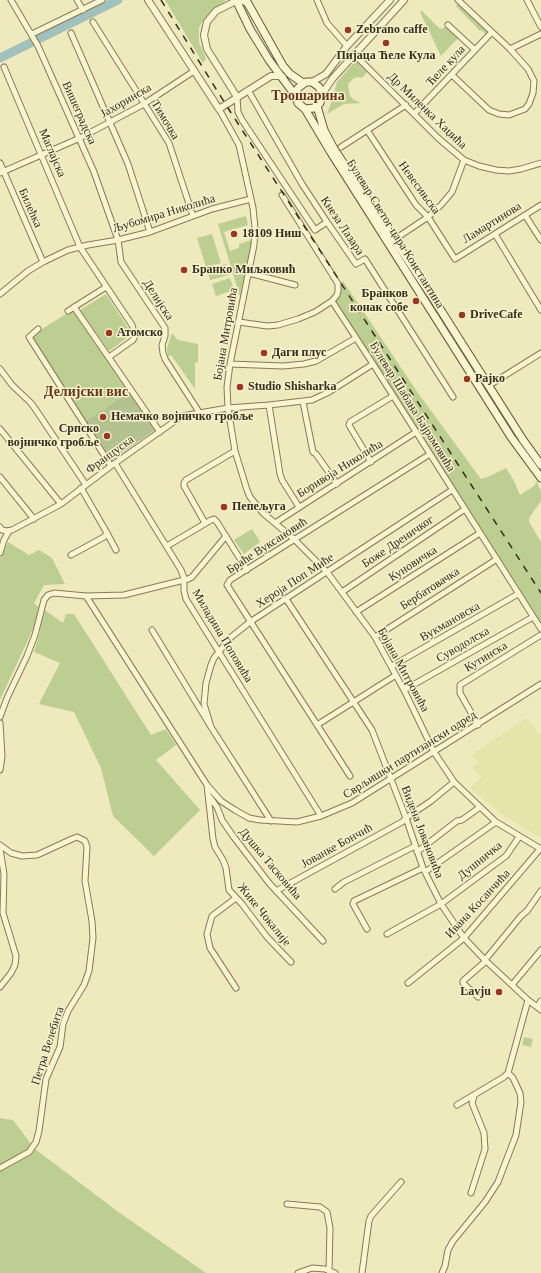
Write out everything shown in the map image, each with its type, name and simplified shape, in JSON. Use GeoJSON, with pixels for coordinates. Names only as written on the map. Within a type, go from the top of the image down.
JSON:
{"type":"FeatureCollection","features":[{"type":"Feature","properties":{"kind":"main road","name":"Булевар Светог цара Константина"},"geometry":{"type":"LineString","coordinates":[[236,1],[250,29],[269,60],[283,77],[295,95],[298,103],[305,108],[330,151],[512,440],[541,478]]}},
{"type":"Feature","properties":{"kind":"main road"},"geometry":{"type":"LineString","coordinates":[[247,2],[283,66],[290,74],[303,84]]}},
{"type":"Feature","properties":{"kind":"main road"},"geometry":{"type":"LineString","coordinates":[[295,95],[298,88],[303,84],[312,82],[319,87],[322,94],[320,103],[314,108],[305,108]]}},
{"type":"Feature","properties":{"kind":"main road","name":"Булевар Светог цара Константина"},"geometry":{"type":"LineString","coordinates":[[318,106],[324,130],[334,149],[433,298],[523,440],[541,465]]}},
{"type":"Feature","properties":{"kind":"street","name":"Вишеградска"},"geometry":{"type":"LineString","coordinates":[[11,0],[33,36],[80,138],[94,172],[118,240]]}},
{"type":"Feature","properties":{"kind":"street"},"geometry":{"type":"LineString","coordinates":[[77,0],[83,10]]}},
{"type":"Feature","properties":{"kind":"street"},"geometry":{"type":"LineString","coordinates":[[33,36],[102,0]]}},
{"type":"Feature","properties":{"kind":"street","name":"Бојана Митровића"},"geometry":{"type":"LineString","coordinates":[[148,0],[219,109],[239,145],[251,198],[255,236],[227,386],[228,408],[235,451],[250,497],[263,513],[295,540],[327,572],[375,637],[392,666],[434,752],[454,782],[496,822],[541,849]]}},
{"type":"Feature","properties":{"kind":"street"},"geometry":{"type":"LineString","coordinates":[[317,0],[327,22],[347,46]]}},
{"type":"Feature","properties":{"kind":"street"},"geometry":{"type":"LineString","coordinates":[[312,82],[326,74],[347,46],[390,0]]}},
{"type":"Feature","properties":{"kind":"street"},"geometry":{"type":"LineString","coordinates":[[322,94],[354,54],[404,0]]}},
{"type":"Feature","properties":{"kind":"street"},"geometry":{"type":"LineString","coordinates":[[452,75],[494,113],[504,115],[525,109],[529,104],[533,93],[534,81],[528,69],[510,49],[458,0]]}},
{"type":"Feature","properties":{"kind":"street"},"geometry":{"type":"LineString","coordinates":[[527,0],[541,27]]}},
{"type":"Feature","properties":{"kind":"street"},"geometry":{"type":"LineString","coordinates":[[247,2],[236,1],[212,15],[206,25],[204,35],[207,49],[237,97],[238,112],[242,120],[315,230],[327,222]]}},
{"type":"Feature","properties":{"kind":"street","name":"Тимочка"},"geometry":{"type":"LineString","coordinates":[[93,22],[169,143],[192,216]]}},
{"type":"Feature","properties":{"kind":"street"},"geometry":{"type":"LineString","coordinates":[[448,25],[475,50]]}},
{"type":"Feature","properties":{"kind":"street","name":"Ћеле кула"},"geometry":{"type":"LineString","coordinates":[[414,114],[492,32]]}},
{"type":"Feature","properties":{"kind":"street"},"geometry":{"type":"LineString","coordinates":[[71,33],[128,164],[140,196],[150,232]]}},
{"type":"Feature","properties":{"kind":"street"},"geometry":{"type":"LineString","coordinates":[[510,49],[541,34]]}},
{"type":"Feature","properties":{"kind":"street","name":"Др Миленка Хаџића"},"geometry":{"type":"LineString","coordinates":[[354,54],[438,138],[464,160],[479,166],[502,171],[521,169],[541,162]]}},
{"type":"Feature","properties":{"kind":"street","name":"Маглајска"},"geometry":{"type":"LineString","coordinates":[[4,67],[80,247],[132,326],[135,336],[133,340],[108,357]]}},
{"type":"Feature","properties":{"kind":"street","name":"Јахоринска"},"geometry":{"type":"LineString","coordinates":[[2,173],[80,138],[144,104],[194,71]]}},
{"type":"Feature","properties":{"kind":"street"},"geometry":{"type":"LineString","coordinates":[[219,109],[271,76],[283,77]]}},
{"type":"Feature","properties":{"kind":"street","name":"Кнеза Лазара"},"geometry":{"type":"LineString","coordinates":[[248,90],[302,184],[327,222],[356,264],[365,259],[453,397]]}},
{"type":"Feature","properties":{"kind":"street"},"geometry":{"type":"LineString","coordinates":[[341,147],[406,105]]}},
{"type":"Feature","properties":{"kind":"street","name":"Невесињска"},"geometry":{"type":"LineString","coordinates":[[367,130],[416,205],[428,218],[455,259]]}},
{"type":"Feature","properties":{"kind":"street"},"geometry":{"type":"LineString","coordinates":[[398,237],[428,218],[452,192],[464,160]]}},
{"type":"Feature","properties":{"kind":"street","name":"Билећка"},"geometry":{"type":"LineString","coordinates":[[0,163],[2,173],[43,262]]}},
{"type":"Feature","properties":{"kind":"street"},"geometry":{"type":"LineString","coordinates":[[239,322],[267,326],[278,325],[298,319],[315,312],[332,301],[338,291],[338,284],[282,195]]}},
{"type":"Feature","properties":{"kind":"street","name":"Љубомира Николића"},"geometry":{"type":"LineString","coordinates":[[0,294],[22,276],[61,252],[150,232],[192,216],[251,198]]}},
{"type":"Feature","properties":{"kind":"street","name":"Ламартинова"},"geometry":{"type":"LineString","coordinates":[[455,259],[541,204]]}},
{"type":"Feature","properties":{"kind":"street"},"geometry":{"type":"LineString","coordinates":[[525,215],[541,240]]}},
{"type":"Feature","properties":{"kind":"street"},"geometry":{"type":"LineString","coordinates":[[494,234],[541,310]]}},
{"type":"Feature","properties":{"kind":"street","name":"Делијска"},"geometry":{"type":"LineString","coordinates":[[118,240],[121,262],[165,328],[162,353],[199,412]]}},
{"type":"Feature","properties":{"kind":"street"},"geometry":{"type":"LineString","coordinates":[[249,273],[295,285]]}},
{"type":"Feature","properties":{"kind":"street"},"geometry":{"type":"LineString","coordinates":[[68,311],[106,287]]}},
{"type":"Feature","properties":{"kind":"street","name":"Булевар Шабана Бајрамовића"},"geometry":{"type":"LineString","coordinates":[[332,301],[394,396],[541,629]]}},
{"type":"Feature","properties":{"kind":"street"},"geometry":{"type":"LineString","coordinates":[[74,307],[160,432]]}},
{"type":"Feature","properties":{"kind":"street","name":"Миладина Поповића"},"geometry":{"type":"LineString","coordinates":[[38,329],[29,337],[167,546],[181,570],[184,580],[185,597],[321,816]]}},
{"type":"Feature","properties":{"kind":"street"},"geometry":{"type":"LineString","coordinates":[[230,364],[283,366],[304,364],[316,361],[356,338]]}},
{"type":"Feature","properties":{"kind":"street"},"geometry":{"type":"LineString","coordinates":[[488,386],[541,353]]}},
{"type":"Feature","properties":{"kind":"street","name":"Француска"},"geometry":{"type":"LineString","coordinates":[[9,531],[61,504],[113,464],[182,416],[228,408],[303,402],[320,397],[373,364]]}},
{"type":"Feature","properties":{"kind":"street"},"geometry":{"type":"LineString","coordinates":[[0,369],[12,385],[31,403],[36,410],[84,487],[116,550]]}},
{"type":"Feature","properties":{"kind":"street"},"geometry":{"type":"LineString","coordinates":[[371,462],[349,425],[350,422],[394,396]]}},
{"type":"Feature","properties":{"kind":"street"},"geometry":{"type":"LineString","coordinates":[[303,402],[313,452],[337,484]]}},
{"type":"Feature","properties":{"kind":"street"},"geometry":{"type":"LineString","coordinates":[[269,405],[280,474],[282,480],[299,507]]}},
{"type":"Feature","properties":{"kind":"street"},"geometry":{"type":"LineString","coordinates":[[0,429],[61,504]]}},
{"type":"Feature","properties":{"kind":"street","name":"Боривоја Николића"},"geometry":{"type":"LineString","coordinates":[[275,523],[416,432]]}},
{"type":"Feature","properties":{"kind":"street"},"geometry":{"type":"LineString","coordinates":[[206,523],[184,486],[184,483],[186,480],[235,451]]}},
{"type":"Feature","properties":{"kind":"street","name":"Браће Вуксановић"},"geometry":{"type":"LineString","coordinates":[[350,776],[227,585],[230,580],[430,454]]}},
{"type":"Feature","properties":{"kind":"street"},"geometry":{"type":"LineString","coordinates":[[0,477],[34,518]]}},
{"type":"Feature","properties":{"kind":"street","name":"Хероја Поп Миће"},"geometry":{"type":"LineString","coordinates":[[210,727],[204,694],[209,669],[219,651],[236,632],[452,490]]}},
{"type":"Feature","properties":{"kind":"street","name":"Боже Дреничког"},"geometry":{"type":"LineString","coordinates":[[342,592],[465,509]]}},
{"type":"Feature","properties":{"kind":"street"},"geometry":{"type":"LineString","coordinates":[[167,546],[213,519],[216,520],[247,570]]}},
{"type":"Feature","properties":{"kind":"street"},"geometry":{"type":"LineString","coordinates":[[0,527],[2,530],[9,531],[4,540],[0,553]]}},
{"type":"Feature","properties":{"kind":"street"},"geometry":{"type":"LineString","coordinates":[[71,555],[105,536],[107,533]]}},
{"type":"Feature","properties":{"kind":"street","name":"Куновичка"},"geometry":{"type":"LineString","coordinates":[[356,612],[480,533]]}},
{"type":"Feature","properties":{"kind":"street"},"geometry":{"type":"LineString","coordinates":[[0,717],[7,698],[27,656],[35,634],[39,613],[45,597],[54,593],[86,596],[124,595],[184,580],[192,577],[226,536]]}},
{"type":"Feature","properties":{"kind":"street","name":"Бербатовачка"},"geometry":{"type":"LineString","coordinates":[[375,637],[497,559]]}},
{"type":"Feature","properties":{"kind":"street","name":"Вукмановска"},"geometry":{"type":"LineString","coordinates":[[392,666],[518,594]]}},
{"type":"Feature","properties":{"kind":"street","name":"Сврљишки партизански одред"},"geometry":{"type":"LineString","coordinates":[[86,596],[207,785],[221,801],[249,818],[297,822],[321,816],[352,803],[541,684]]}},
{"type":"Feature","properties":{"kind":"street","name":"Видена Јовановића"},"geometry":{"type":"LineString","coordinates":[[286,599],[372,730],[406,818],[424,870],[441,904],[464,938],[485,960],[539,1009]]}},
{"type":"Feature","properties":{"kind":"street","name":"Суводолска"},"geometry":{"type":"LineString","coordinates":[[404,690],[533,617]]}},
{"type":"Feature","properties":{"kind":"street","name":"Хероја Поп Миће"},"geometry":{"type":"LineString","coordinates":[[152,630],[210,727],[271,821]]}},
{"type":"Feature","properties":{"kind":"street","name":"Кутинска"},"geometry":{"type":"LineString","coordinates":[[478,725],[460,693],[460,685],[541,635]]}},
{"type":"Feature","properties":{"kind":"street"},"geometry":{"type":"LineString","coordinates":[[317,725],[396,675]]}},
{"type":"Feature","properties":{"kind":"street"},"geometry":{"type":"LineString","coordinates":[[0,722],[2,756],[0,770]]}},
{"type":"Feature","properties":{"kind":"street","name":"Јованке Бончић"},"geometry":{"type":"LineString","coordinates":[[276,891],[402,822],[454,782]]}},
{"type":"Feature","properties":{"kind":"street","name":"Жике Чокалије"},"geometry":{"type":"LineString","coordinates":[[207,785],[212,839],[226,868],[229,890],[267,937],[291,962]]}},
{"type":"Feature","properties":{"kind":"street","name":"Душка Тасковића"},"geometry":{"type":"LineString","coordinates":[[208,795],[217,807],[222,820],[233,836],[276,891],[323,941]]}},
{"type":"Feature","properties":{"kind":"street"},"geometry":{"type":"LineString","coordinates":[[417,852],[457,821],[462,820],[480,807]]}},
{"type":"Feature","properties":{"kind":"street"},"geometry":{"type":"LineString","coordinates":[[367,928],[353,904],[354,901],[424,870],[496,822]]}},
{"type":"Feature","properties":{"kind":"street","name":"Душничка"},"geometry":{"type":"LineString","coordinates":[[387,934],[441,904],[506,856],[519,837]]}},
{"type":"Feature","properties":{"kind":"street","name":"Петра Велебита"},"geometry":{"type":"LineString","coordinates":[[0,844],[11,853],[22,856],[37,855],[72,839],[82,838],[85,841],[85,881],[92,921],[93,938],[89,971],[84,985],[68,1011],[63,1024],[60,1047],[46,1079],[39,1131],[36,1142],[29,1152],[0,1168]]}},
{"type":"Feature","properties":{"kind":"street"},"geometry":{"type":"LineString","coordinates":[[335,889],[344,882],[415,846]]}},
{"type":"Feature","properties":{"kind":"street"},"geometry":{"type":"LineString","coordinates":[[0,849],[4,874],[3,913],[16,956],[15,965],[11,973],[0,987]]}},
{"type":"Feature","properties":{"kind":"street","name":"Ивана Косанчића"},"geometry":{"type":"LineString","coordinates":[[408,984],[464,938],[541,849]]}},
{"type":"Feature","properties":{"kind":"street"},"geometry":{"type":"LineString","coordinates":[[478,997],[463,983],[463,981],[485,960],[521,916],[527,911],[541,891]]}},
{"type":"Feature","properties":{"kind":"street"},"geometry":{"type":"LineString","coordinates":[[236,898],[212,916],[208,934],[210,948],[236,988]]}},
{"type":"Feature","properties":{"kind":"street"},"geometry":{"type":"LineString","coordinates":[[512,985],[541,950]]}},
{"type":"Feature","properties":{"kind":"street"},"geometry":{"type":"LineString","coordinates":[[457,1105],[474,1096],[508,1073],[528,1000]]}},
{"type":"Feature","properties":{"kind":"street"},"geometry":{"type":"LineString","coordinates":[[539,1009],[541,1001]]}},
{"type":"Feature","properties":{"kind":"street"},"geometry":{"type":"LineString","coordinates":[[442,1273],[448,1250],[453,1241],[485,1202],[498,1182],[516,1135],[522,1102],[520,1093],[513,1078],[508,1073]]}},
{"type":"Feature","properties":{"kind":"street"},"geometry":{"type":"LineString","coordinates":[[471,1192],[484,1149],[484,1133],[472,1103],[474,1096]]}},
{"type":"Feature","properties":{"kind":"street"},"geometry":{"type":"LineString","coordinates":[[362,1273],[371,1216],[401,1182]]}},
{"type":"Feature","properties":{"kind":"street"},"geometry":{"type":"LineString","coordinates":[[288,1204],[320,1207],[327,1212],[330,1228],[329,1271]]}},
{"type":"Feature","properties":{"kind":"street"},"geometry":{"type":"LineString","coordinates":[[298,1273],[312,1268],[335,1273]]}},
{"type":"Feature","properties":{"kind":"green space"},"geometry":{"type":"Polygon","coordinates":[[[165,0],[226,0],[205,18],[199,27],[199,43],[206,58],[203,63],[165,0]]]}},
{"type":"Feature","properties":{"kind":"green space"},"geometry":{"type":"Polygon","coordinates":[[[459,2],[489,31],[486,34],[481,30],[480,31],[456,6],[459,2]]]}},
{"type":"Feature","properties":{"kind":"green space"},"geometry":{"type":"Polygon","coordinates":[[[422,11],[440,29],[446,27],[458,38],[441,56],[420,12],[422,11]]]}},
{"type":"Feature","properties":{"kind":"green space"},"geometry":{"type":"Polygon","coordinates":[[[357,59],[369,70],[362,78],[354,78],[348,84],[350,96],[354,100],[361,103],[344,104],[327,114],[337,82],[357,59]]]}},
{"type":"Feature","properties":{"kind":"green space"},"geometry":{"type":"Polygon","coordinates":[[[246,216],[248,225],[224,232],[230,251],[239,248],[239,244],[252,240],[241,300],[218,224],[246,216]]]}},
{"type":"Feature","properties":{"kind":"green space"},"geometry":{"type":"Polygon","coordinates":[[[212,234],[221,263],[206,267],[197,238],[212,234]]]}},
{"type":"Feature","properties":{"kind":"green space"},"geometry":{"type":"Polygon","coordinates":[[[226,264],[229,275],[210,280],[207,269],[226,264]]]}},
{"type":"Feature","properties":{"kind":"green space"},"geometry":{"type":"Polygon","coordinates":[[[230,278],[234,290],[216,296],[212,284],[230,278]]]}},
{"type":"Feature","properties":{"kind":"green space"},"geometry":{"type":"Polygon","coordinates":[[[343,281],[418,393],[481,479],[506,468],[520,495],[534,486],[537,481],[541,492],[541,501],[529,518],[529,522],[541,542],[541,628],[332,301],[338,285],[343,281]]]}},
{"type":"Feature","properties":{"kind":"green space"},"geometry":{"type":"Polygon","coordinates":[[[106,294],[132,334],[109,351],[80,310],[106,294]]]}},
{"type":"Feature","properties":{"kind":"green space"},"geometry":{"type":"Polygon","coordinates":[[[72,310],[129,392],[86,421],[32,339],[39,331],[72,310]]]}},
{"type":"Feature","properties":{"kind":"green space"},"geometry":{"type":"Polygon","coordinates":[[[172,333],[178,340],[198,344],[198,362],[195,363],[195,389],[171,355],[168,357],[167,348],[172,333]]]}},
{"type":"Feature","properties":{"kind":"green space"},"geometry":{"type":"Polygon","coordinates":[[[129,392],[155,430],[112,460],[86,421],[129,392]]]}},
{"type":"Feature","properties":{"kind":"green space"},"geometry":{"type":"Polygon","coordinates":[[[252,529],[260,542],[244,554],[234,540],[252,529]]]}},
{"type":"Feature","properties":{"kind":"green space"},"geometry":{"type":"Polygon","coordinates":[[[8,542],[29,555],[39,550],[52,558],[65,584],[44,585],[34,603],[40,608],[33,629],[0,700],[0,557],[1,558],[8,542]]]}},
{"type":"Feature","properties":{"kind":"green space"},"geometry":{"type":"Polygon","coordinates":[[[42,608],[63,623],[66,614],[74,614],[151,735],[166,729],[176,745],[156,760],[200,810],[154,856],[113,816],[101,768],[74,712],[39,704],[60,663],[34,652],[40,632],[42,608]]]}},
{"type":"Feature","properties":{"kind":"green space"},"geometry":{"type":"Polygon","coordinates":[[[527,718],[539,734],[541,732],[541,838],[501,814],[470,788],[482,777],[472,767],[478,762],[471,755],[527,718]]]}},
{"type":"Feature","properties":{"kind":"green space"},"geometry":{"type":"Polygon","coordinates":[[[524,1037],[533,1039],[531,1047],[522,1045],[524,1037]]]}},
{"type":"Feature","properties":{"kind":"green space"},"geometry":{"type":"Polygon","coordinates":[[[0,1118],[13,1120],[35,1149],[117,1211],[206,1273],[0,1273],[0,1118]]]}},
{"type":"Feature","properties":{"kind":"waterway"},"geometry":{"type":"LineString","coordinates":[[0,58],[118,0]]}},
{"type":"Feature","properties":{"kind":"railway"},"geometry":{"type":"LineString","coordinates":[[161,0],[226,105],[541,593]]}},
{"type":"Feature","properties":{"kind":"place","name":"Zebrano caffe"},"geometry":{"type":"Point","coordinates":[348,30]}},
{"type":"Feature","properties":{"kind":"place","name":"Пијаца Ћеле Кула"},"geometry":{"type":"Point","coordinates":[386,43]}},
{"type":"Feature","properties":{"kind":"place","name":"18109 Ниш"},"geometry":{"type":"Point","coordinates":[234,234]}},
{"type":"Feature","properties":{"kind":"place","name":"Бранко Миљковић"},"geometry":{"type":"Point","coordinates":[184,270]}},
{"type":"Feature","properties":{"kind":"place","name":"Бранков конак собе"},"geometry":{"type":"Point","coordinates":[416,301]}},
{"type":"Feature","properties":{"kind":"place","name":"DriveCafe"},"geometry":{"type":"Point","coordinates":[462,315]}},
{"type":"Feature","properties":{"kind":"place","name":"Атомско"},"geometry":{"type":"Point","coordinates":[109,333]}},
{"type":"Feature","properties":{"kind":"place","name":"Даги плус"},"geometry":{"type":"Point","coordinates":[264,353]}},
{"type":"Feature","properties":{"kind":"place","name":"Рајко"},"geometry":{"type":"Point","coordinates":[467,379]}},
{"type":"Feature","properties":{"kind":"place","name":"Studio Shisharka"},"geometry":{"type":"Point","coordinates":[240,387]}},
{"type":"Feature","properties":{"kind":"place","name":"Немачко војничко гробље"},"geometry":{"type":"Point","coordinates":[103,417]}},
{"type":"Feature","properties":{"kind":"place","name":"Српско војничко гробље"},"geometry":{"type":"Point","coordinates":[107,436]}},
{"type":"Feature","properties":{"kind":"place","name":"Пепељуга"},"geometry":{"type":"Point","coordinates":[224,507]}},
{"type":"Feature","properties":{"kind":"place","name":"Lavju"},"geometry":{"type":"Point","coordinates":[499,992]}},
{"type":"Feature","properties":{"kind":"district","name":"Трошарина"},"geometry":{"type":"Point","coordinates":[308,96]}},
{"type":"Feature","properties":{"kind":"district","name":"Делијски вис"},"geometry":{"type":"Point","coordinates":[86,392]}}]}
